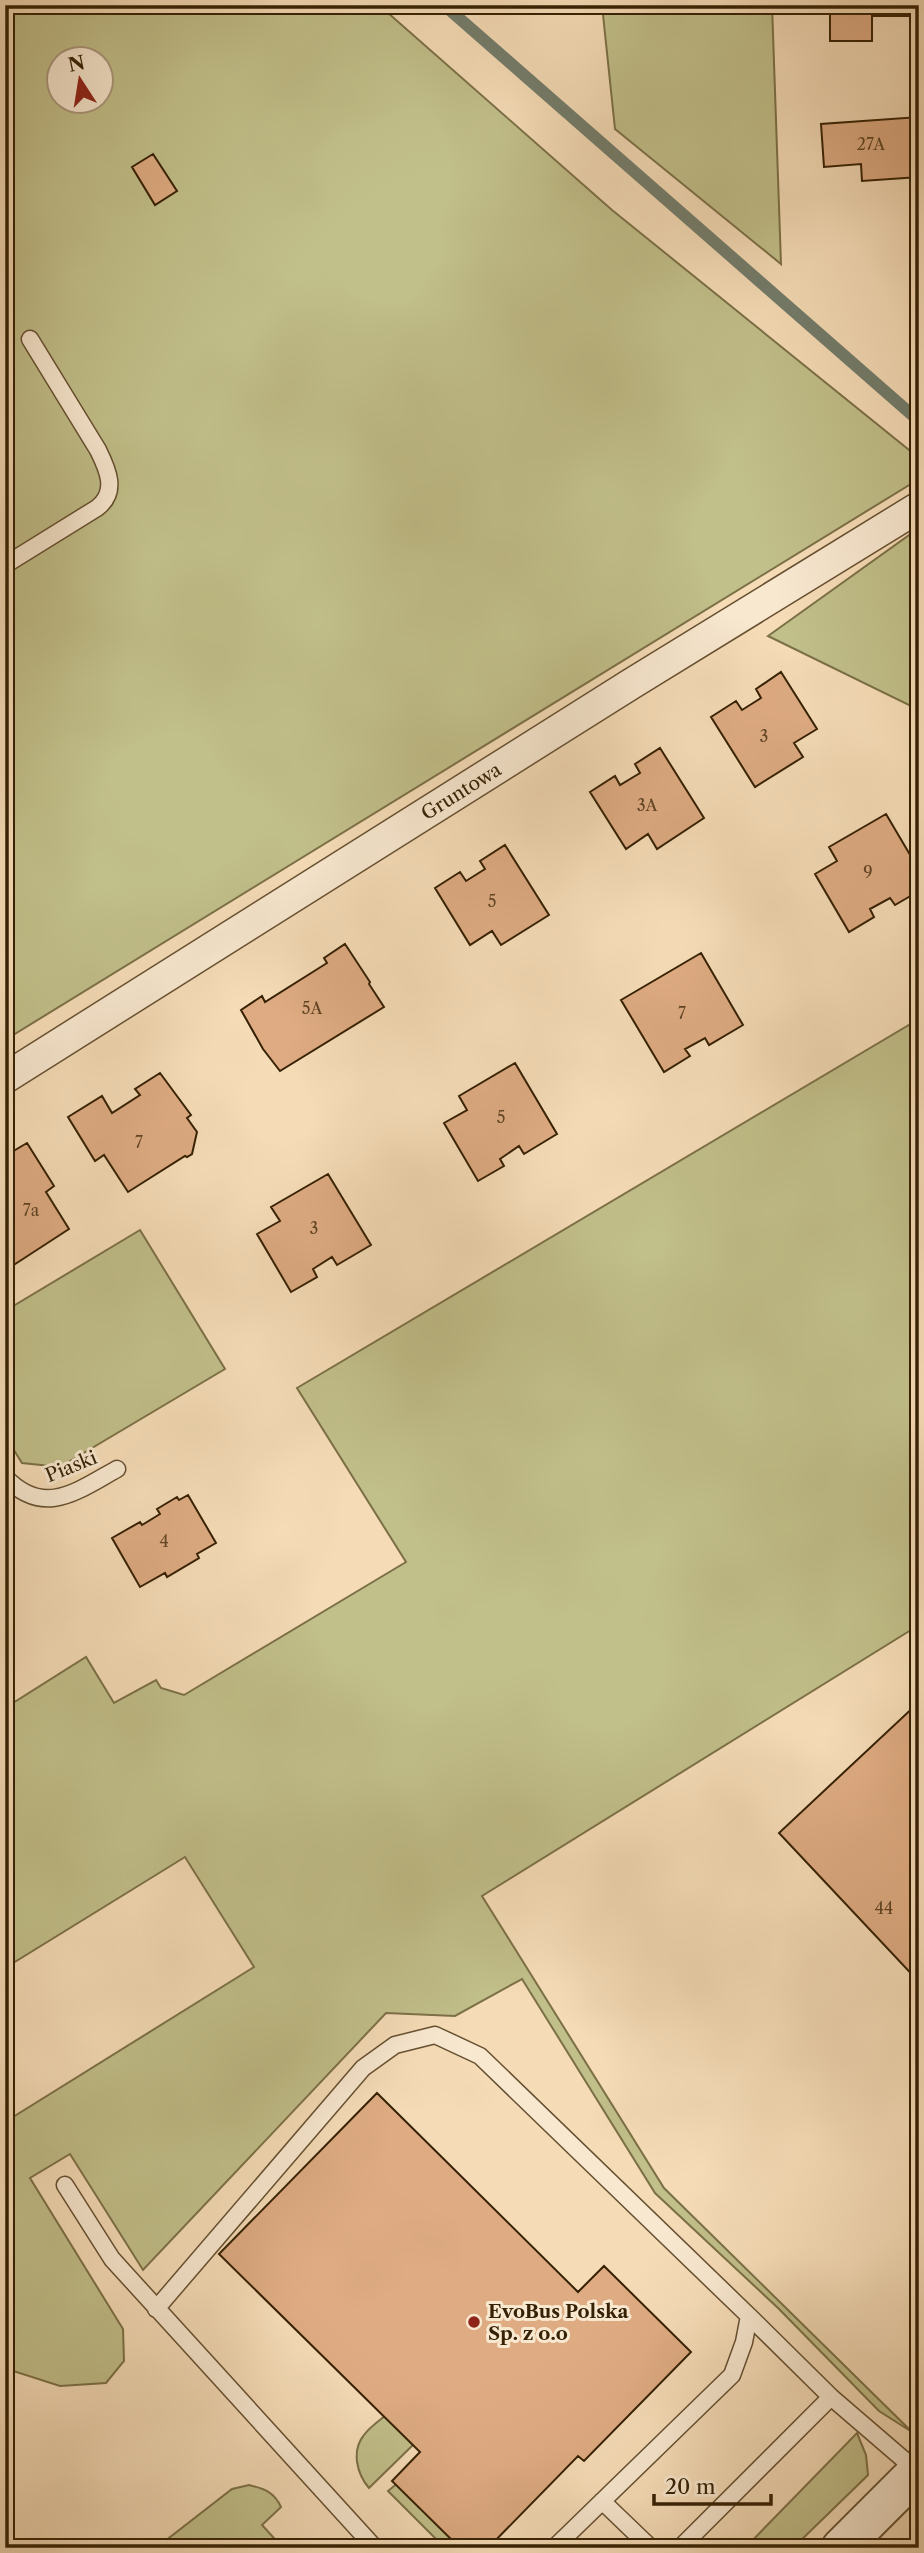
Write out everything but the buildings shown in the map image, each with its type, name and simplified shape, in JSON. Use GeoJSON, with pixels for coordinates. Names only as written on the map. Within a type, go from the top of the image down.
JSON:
{"type":"FeatureCollection","features":[{"type":"Feature","properties":{"kind":"street","name":"Gruntowa"},"geometry":{"type":"LineString","coordinates":[[5,1078],[919,507]]}},
{"type":"Feature","properties":{"kind":"street"},"geometry":{"type":"LineString","coordinates":[[841,2548],[918,2470]]}},
{"type":"Feature","properties":{"kind":"lane"},"geometry":{"type":"LineString","coordinates":[[5,565],[97,508],[104,502],[109,490],[106,468],[98,450],[30,339]]}},
{"type":"Feature","properties":{"kind":"lane","name":"Piaski"},"geometry":{"type":"LineString","coordinates":[[5,1476],[25,1494],[38,1499],[57,1498],[85,1487],[117,1469]]}},
{"type":"Feature","properties":{"kind":"lane"},"geometry":{"type":"LineString","coordinates":[[156,2309],[363,2068],[395,2045],[435,2035],[480,2056],[831,2397],[918,2470]]}},
{"type":"Feature","properties":{"kind":"lane"},"geometry":{"type":"LineString","coordinates":[[65,2185],[112,2259],[374,2548]]}},
{"type":"Feature","properties":{"kind":"lane"},"geometry":{"type":"LineString","coordinates":[[554,2548],[732,2375],[744,2342],[749,2316]]}},
{"type":"Feature","properties":{"kind":"lane"},"geometry":{"type":"LineString","coordinates":[[680,2548],[831,2397]]}},
{"type":"Feature","properties":{"kind":"lane"},"geometry":{"type":"LineString","coordinates":[[602,2501],[651,2548]]}},
{"type":"Feature","properties":{"kind":"shaded area"},"geometry":{"type":"Polygon","coordinates":[[[5,5],[379,5],[612,210],[919,458],[919,479],[5,1040],[5,5]]]}},
{"type":"Feature","properties":{"kind":"shaded area"},"geometry":{"type":"Polygon","coordinates":[[[602,5],[772,5],[781,264],[615,129],[602,5]]]}},
{"type":"Feature","properties":{"kind":"shaded area"},"geometry":{"type":"Polygon","coordinates":[[[919,528],[919,710],[768,636],[919,528]]]}},
{"type":"Feature","properties":{"kind":"shaded area"},"geometry":{"type":"Polygon","coordinates":[[[919,1019],[919,1625],[482,1896],[664,2188],[912,2432],[879,2411],[778,2308],[655,2193],[522,1979],[455,2016],[386,2013],[143,2270],[70,2154],[30,2178],[123,2329],[124,2361],[106,2383],[60,2386],[13,2371],[5,2359],[5,2122],[254,1967],[185,1857],[5,1968],[5,1708],[86,1657],[114,1703],[156,1680],[161,1688],[184,1695],[406,1562],[297,1388],[919,1019]]]}},
{"type":"Feature","properties":{"kind":"shaded area"},"geometry":{"type":"Polygon","coordinates":[[[140,1230],[225,1369],[60,1467],[22,1463],[5,1436],[5,1311],[140,1230]]]}},
{"type":"Feature","properties":{"kind":"shaded area"},"geometry":{"type":"Polygon","coordinates":[[[386,2415],[415,2443],[369,2488],[361,2476],[357,2462],[358,2448],[366,2432],[386,2415]]]}},
{"type":"Feature","properties":{"kind":"shaded area"},"geometry":{"type":"Polygon","coordinates":[[[857,2433],[866,2455],[868,2475],[793,2548],[745,2548],[857,2433]]]}},
{"type":"Feature","properties":{"kind":"shaded area"},"geometry":{"type":"Polygon","coordinates":[[[400,2481],[469,2548],[445,2548],[388,2491],[400,2481]]]}},
{"type":"Feature","properties":{"kind":"shaded area"},"geometry":{"type":"Polygon","coordinates":[[[249,2485],[268,2492],[281,2507],[262,2525],[283,2548],[156,2548],[232,2489],[249,2485]]]}},
{"type":"Feature","properties":{"kind":"waterway"},"geometry":{"type":"LineString","coordinates":[[444,5],[919,421]]}},
{"type":"Feature","properties":{"kind":"place","name":"EvoBus Polska Sp. z o.o"},"geometry":{"type":"Point","coordinates":[474,2322]}}]}
